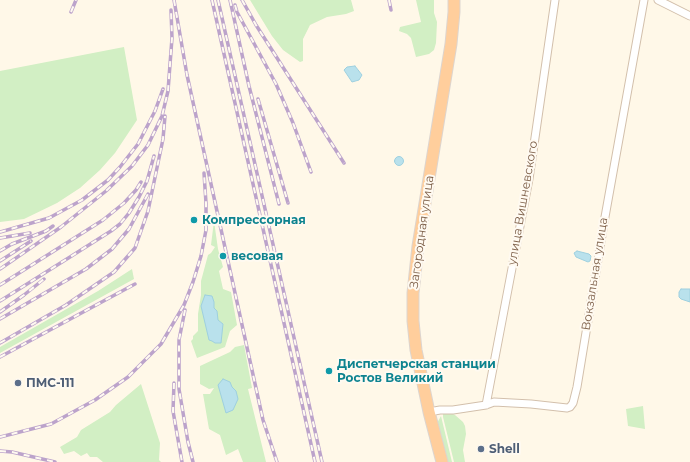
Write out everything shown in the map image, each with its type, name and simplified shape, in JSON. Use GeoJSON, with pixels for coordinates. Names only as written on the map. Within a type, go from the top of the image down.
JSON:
{"type":"FeatureCollection","features":[{"type":"Feature","properties":{"kind":"highway","name":"Загородная улица"},"geometry":{"type":"LineString","coordinates":[[435,462],[423,415],[410,348],[406,294],[411,245],[444,42],[447,18],[446,0]]}},
{"type":"Feature","properties":{"kind":"highway","name":"Загородная улица"},"geometry":{"type":"LineString","coordinates":[[442,462],[429,412],[416,350],[413,321],[413,293],[418,246],[451,44],[454,0]]}},
{"type":"Feature","properties":{"kind":"street","name":"улица Вишневского"},"geometry":{"type":"LineString","coordinates":[[486,405],[529,179],[555,0]]}},
{"type":"Feature","properties":{"kind":"street","name":"Вокзальная улица"},"geometry":{"type":"LineString","coordinates":[[429,412],[454,410],[486,405],[494,402],[567,408],[570,408],[573,403],[644,0]]}},
{"type":"Feature","properties":{"kind":"street"},"geometry":{"type":"LineString","coordinates":[[658,0],[690,16]]}},
{"type":"Feature","properties":{"kind":"green space"},"geometry":{"type":"Polygon","coordinates":[[[250,0],[351,0],[354,11],[327,17],[310,25],[303,39],[303,61],[300,62],[283,50],[272,36],[250,0]]]}},
{"type":"Feature","properties":{"kind":"green space"},"geometry":{"type":"Polygon","coordinates":[[[416,0],[434,0],[434,13],[437,22],[436,43],[434,50],[429,54],[416,57],[411,38],[407,34],[399,31],[400,27],[421,22],[416,0]]]}},
{"type":"Feature","properties":{"kind":"green space"},"geometry":{"type":"Polygon","coordinates":[[[124,47],[137,120],[115,153],[100,170],[80,188],[57,203],[24,219],[0,222],[0,71],[124,47]]]}},
{"type":"Feature","properties":{"kind":"green space"},"geometry":{"type":"Polygon","coordinates":[[[214,221],[218,249],[223,267],[219,271],[223,289],[231,292],[237,325],[230,331],[225,347],[197,358],[191,341],[193,336],[198,331],[201,281],[208,255],[215,247],[211,245],[214,221]]]}},
{"type":"Feature","properties":{"kind":"green space"},"geometry":{"type":"Polygon","coordinates":[[[132,269],[134,279],[0,353],[0,347],[98,291],[132,269]]]}},
{"type":"Feature","properties":{"kind":"green space"},"geometry":{"type":"Polygon","coordinates":[[[244,345],[252,388],[248,389],[266,462],[243,462],[238,449],[226,455],[220,435],[209,429],[203,394],[210,394],[214,388],[209,389],[200,384],[200,366],[230,352],[235,347],[244,345]]]}},
{"type":"Feature","properties":{"kind":"green space"},"geometry":{"type":"Polygon","coordinates":[[[141,384],[160,443],[159,460],[161,462],[103,462],[97,457],[90,457],[87,453],[81,456],[74,451],[64,454],[60,447],[77,437],[81,430],[110,412],[141,384]]]}},
{"type":"Feature","properties":{"kind":"green space"},"geometry":{"type":"Polygon","coordinates":[[[643,406],[645,429],[628,426],[626,409],[643,406]]]}},
{"type":"Feature","properties":{"kind":"green space"},"geometry":{"type":"Polygon","coordinates":[[[443,413],[451,413],[455,415],[463,422],[465,426],[466,434],[463,450],[465,462],[454,462],[443,413]]]}},
{"type":"Feature","properties":{"kind":"green space"},"geometry":{"type":"Polygon","coordinates":[[[441,416],[452,462],[447,462],[437,423],[441,416]]]}},
{"type":"Feature","properties":{"kind":"water"},"geometry":{"type":"Polygon","coordinates":[[[355,66],[362,75],[359,80],[352,82],[344,70],[347,67],[355,66]]]}},
{"type":"Feature","properties":{"kind":"water"},"geometry":{"type":"Polygon","coordinates":[[[399,156],[404,161],[399,166],[394,161],[399,156]]]}},
{"type":"Feature","properties":{"kind":"water"},"geometry":{"type":"Polygon","coordinates":[[[577,251],[589,254],[591,256],[590,261],[588,262],[576,257],[574,253],[577,251]]]}},
{"type":"Feature","properties":{"kind":"water"},"geometry":{"type":"Polygon","coordinates":[[[681,289],[690,289],[690,302],[679,297],[679,292],[681,289]]]}},
{"type":"Feature","properties":{"kind":"water"},"geometry":{"type":"Polygon","coordinates":[[[205,295],[212,296],[214,308],[217,311],[218,320],[223,324],[221,343],[215,343],[209,340],[201,306],[205,295]]]}},
{"type":"Feature","properties":{"kind":"water"},"geometry":{"type":"Polygon","coordinates":[[[223,379],[230,382],[236,391],[238,399],[233,410],[226,413],[218,385],[223,379]]]}},
{"type":"Feature","properties":{"kind":"railway"},"geometry":{"type":"LineString","coordinates":[[71,12],[76,0]]}},
{"type":"Feature","properties":{"kind":"railway"},"geometry":{"type":"LineString","coordinates":[[174,0],[187,75],[263,420],[277,462]]}},
{"type":"Feature","properties":{"kind":"railway"},"geometry":{"type":"LineString","coordinates":[[212,0],[315,462]]}},
{"type":"Feature","properties":{"kind":"railway"},"geometry":{"type":"LineString","coordinates":[[218,0],[322,462]]}},
{"type":"Feature","properties":{"kind":"railway"},"geometry":{"type":"LineString","coordinates":[[230,0],[249,86],[279,204]]}},
{"type":"Feature","properties":{"kind":"railway"},"geometry":{"type":"LineString","coordinates":[[242,0],[256,25],[344,163]]}},
{"type":"Feature","properties":{"kind":"railway"},"geometry":{"type":"LineString","coordinates":[[389,0],[391,10]]}},
{"type":"Feature","properties":{"kind":"railway"},"geometry":{"type":"LineString","coordinates":[[235,5],[237,12],[276,84],[293,123],[311,172]]}},
{"type":"Feature","properties":{"kind":"railway"},"geometry":{"type":"LineString","coordinates":[[0,269],[61,227],[106,191],[132,166],[148,145],[162,116],[168,91],[172,38],[171,10]]}},
{"type":"Feature","properties":{"kind":"railway"},"geometry":{"type":"LineString","coordinates":[[0,232],[49,218],[82,200],[108,180],[138,144],[155,111],[163,89]]}},
{"type":"Feature","properties":{"kind":"railway"},"geometry":{"type":"LineString","coordinates":[[258,99],[288,203]]}},
{"type":"Feature","properties":{"kind":"railway"},"geometry":{"type":"LineString","coordinates":[[0,343],[66,305],[114,272],[135,248],[148,211],[163,139],[165,116]]}},
{"type":"Feature","properties":{"kind":"railway"},"geometry":{"type":"LineString","coordinates":[[0,301],[120,224],[139,197],[147,181],[154,156]]}},
{"type":"Feature","properties":{"kind":"railway"},"geometry":{"type":"LineString","coordinates":[[0,437],[51,424],[95,400],[128,377],[161,344],[184,305],[201,256],[206,230],[204,173]]}},
{"type":"Feature","properties":{"kind":"railway"},"geometry":{"type":"LineString","coordinates":[[0,285],[103,220],[124,203],[141,182]]}},
{"type":"Feature","properties":{"kind":"railway"},"geometry":{"type":"LineString","coordinates":[[0,319],[86,269],[112,249],[129,229],[148,194]]}},
{"type":"Feature","properties":{"kind":"railway"},"geometry":{"type":"LineString","coordinates":[[0,251],[12,244],[46,231],[53,226]]}},
{"type":"Feature","properties":{"kind":"railway"},"geometry":{"type":"LineString","coordinates":[[0,238],[30,233]]}},
{"type":"Feature","properties":{"kind":"railway"},"geometry":{"type":"LineString","coordinates":[[0,261],[31,241]]}},
{"type":"Feature","properties":{"kind":"railway"},"geometry":{"type":"LineString","coordinates":[[0,312],[44,279]]}},
{"type":"Feature","properties":{"kind":"railway"},"geometry":{"type":"LineString","coordinates":[[0,357],[135,284]]}},
{"type":"Feature","properties":{"kind":"railway"},"geometry":{"type":"LineString","coordinates":[[185,310],[179,340],[179,389],[193,462]]}},
{"type":"Feature","properties":{"kind":"railway"},"geometry":{"type":"LineString","coordinates":[[174,383],[173,411],[182,462]]}},
{"type":"Feature","properties":{"kind":"railway"},"geometry":{"type":"LineString","coordinates":[[0,451],[12,452],[55,462]]}},
{"type":"Feature","properties":{"kind":"place","name":"Компрессорная"},"geometry":{"type":"Point","coordinates":[194,220]}},
{"type":"Feature","properties":{"kind":"place","name":"весовая"},"geometry":{"type":"Point","coordinates":[223,256]}},
{"type":"Feature","properties":{"kind":"place","name":"Диспетчерская станции Ростов Великий"},"geometry":{"type":"Point","coordinates":[329,371]}},
{"type":"Feature","properties":{"kind":"place","name":"ПМС-111"},"geometry":{"type":"Point","coordinates":[18,383]}},
{"type":"Feature","properties":{"kind":"place","name":"Shell"},"geometry":{"type":"Point","coordinates":[481,449]}}]}
